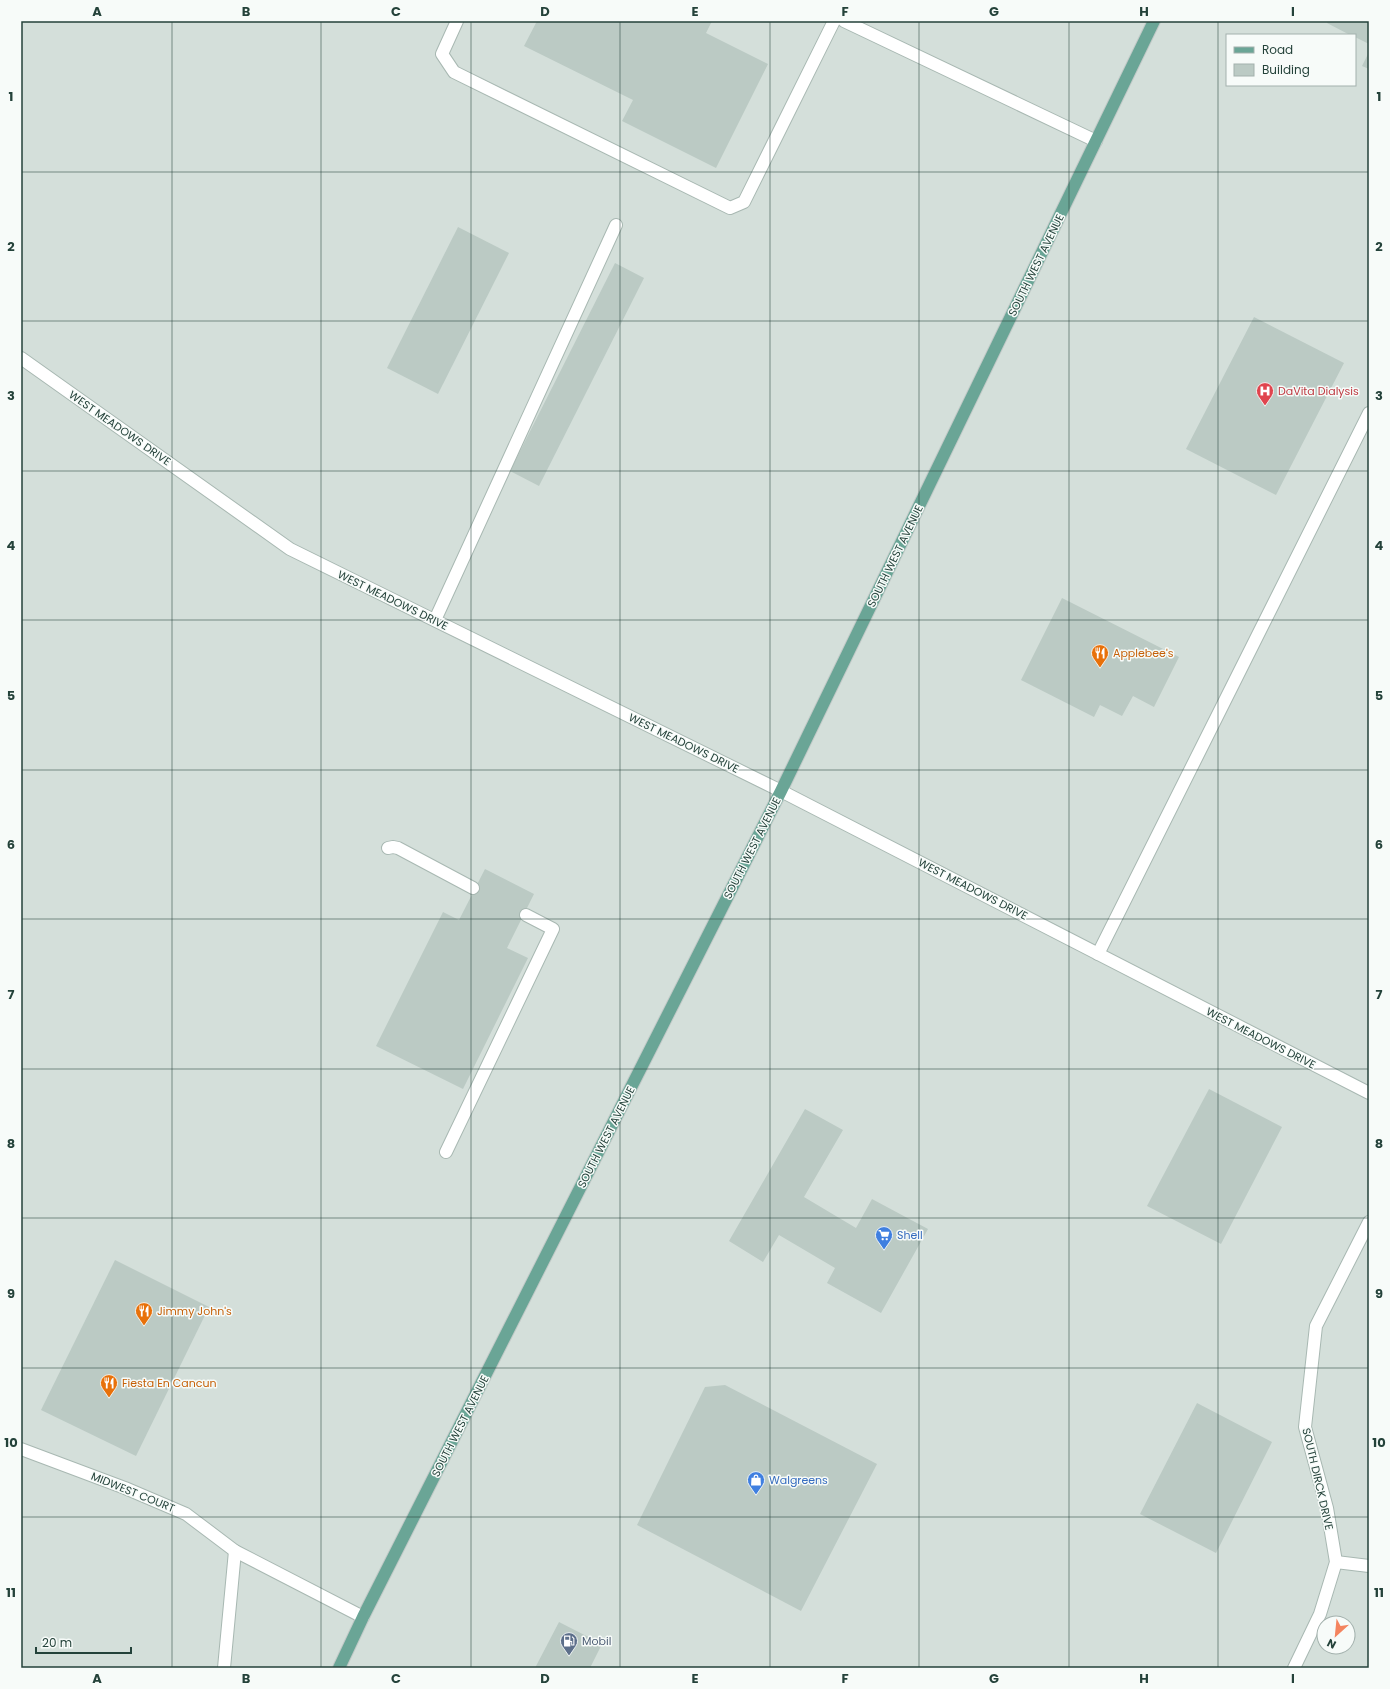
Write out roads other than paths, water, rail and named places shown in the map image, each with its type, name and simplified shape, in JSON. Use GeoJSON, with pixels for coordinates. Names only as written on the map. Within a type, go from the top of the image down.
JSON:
{"type":"FeatureCollection","features":[{"type":"Feature","properties":{"kind":"main road","name":"SOUTH WEST AVENUE"},"geometry":{"type":"LineString","coordinates":[[338,1668],[781,791],[1154,21]]}},
{"type":"Feature","properties":{"kind":"street"},"geometry":{"type":"LineString","coordinates":[[457,21],[442,54],[454,72],[730,208],[744,202],[834,21]]}},
{"type":"Feature","properties":{"kind":"street"},"geometry":{"type":"LineString","coordinates":[[844,21],[1096,141]]}},
{"type":"Feature","properties":{"kind":"street"},"geometry":{"type":"LineString","coordinates":[[435,620],[616,224]]}},
{"type":"Feature","properties":{"kind":"street","name":"WEST MEADOWS DRIVE"},"geometry":{"type":"LineString","coordinates":[[21,358],[290,549],[781,791],[1369,1093]]}},
{"type":"Feature","properties":{"kind":"street"},"geometry":{"type":"LineString","coordinates":[[1098,954],[1369,413]]}},
{"type":"Feature","properties":{"kind":"street"},"geometry":{"type":"LineString","coordinates":[[388,848],[398,848],[473,888]]}},
{"type":"Feature","properties":{"kind":"street"},"geometry":{"type":"LineString","coordinates":[[446,1152],[553,928],[526,915]]}},
{"type":"Feature","properties":{"kind":"street","name":"SOUTH DIRCK DRIVE"},"geometry":{"type":"LineString","coordinates":[[1294,1668],[1320,1614],[1336,1562],[1327,1508],[1305,1427],[1316,1326],[1369,1222]]}},
{"type":"Feature","properties":{"kind":"street","name":"MIDWEST COURT"},"geometry":{"type":"LineString","coordinates":[[21,1449],[125,1488],[186,1514],[235,1551],[363,1617]]}},
{"type":"Feature","properties":{"kind":"street"},"geometry":{"type":"LineString","coordinates":[[224,1668],[235,1551]]}},
{"type":"Feature","properties":{"kind":"street"},"geometry":{"type":"LineString","coordinates":[[1336,1562],[1369,1566]]}},
{"type":"Feature","properties":{"kind":"place","name":"DaVita Dialysis"},"geometry":{"type":"Point","coordinates":[1265,406]}},
{"type":"Feature","properties":{"kind":"place","name":"Applebee's"},"geometry":{"type":"Point","coordinates":[1100,668]}},
{"type":"Feature","properties":{"kind":"place","name":"Shell"},"geometry":{"type":"Point","coordinates":[884,1250]}},
{"type":"Feature","properties":{"kind":"place","name":"Jimmy John's"},"geometry":{"type":"Point","coordinates":[144,1326]}},
{"type":"Feature","properties":{"kind":"place","name":"Fiesta En Cancun"},"geometry":{"type":"Point","coordinates":[109,1398]}},
{"type":"Feature","properties":{"kind":"place","name":"Walgreens"},"geometry":{"type":"Point","coordinates":[756,1495]}},
{"type":"Feature","properties":{"kind":"place","name":"Mobil"},"geometry":{"type":"Point","coordinates":[569,1656]}}]}
